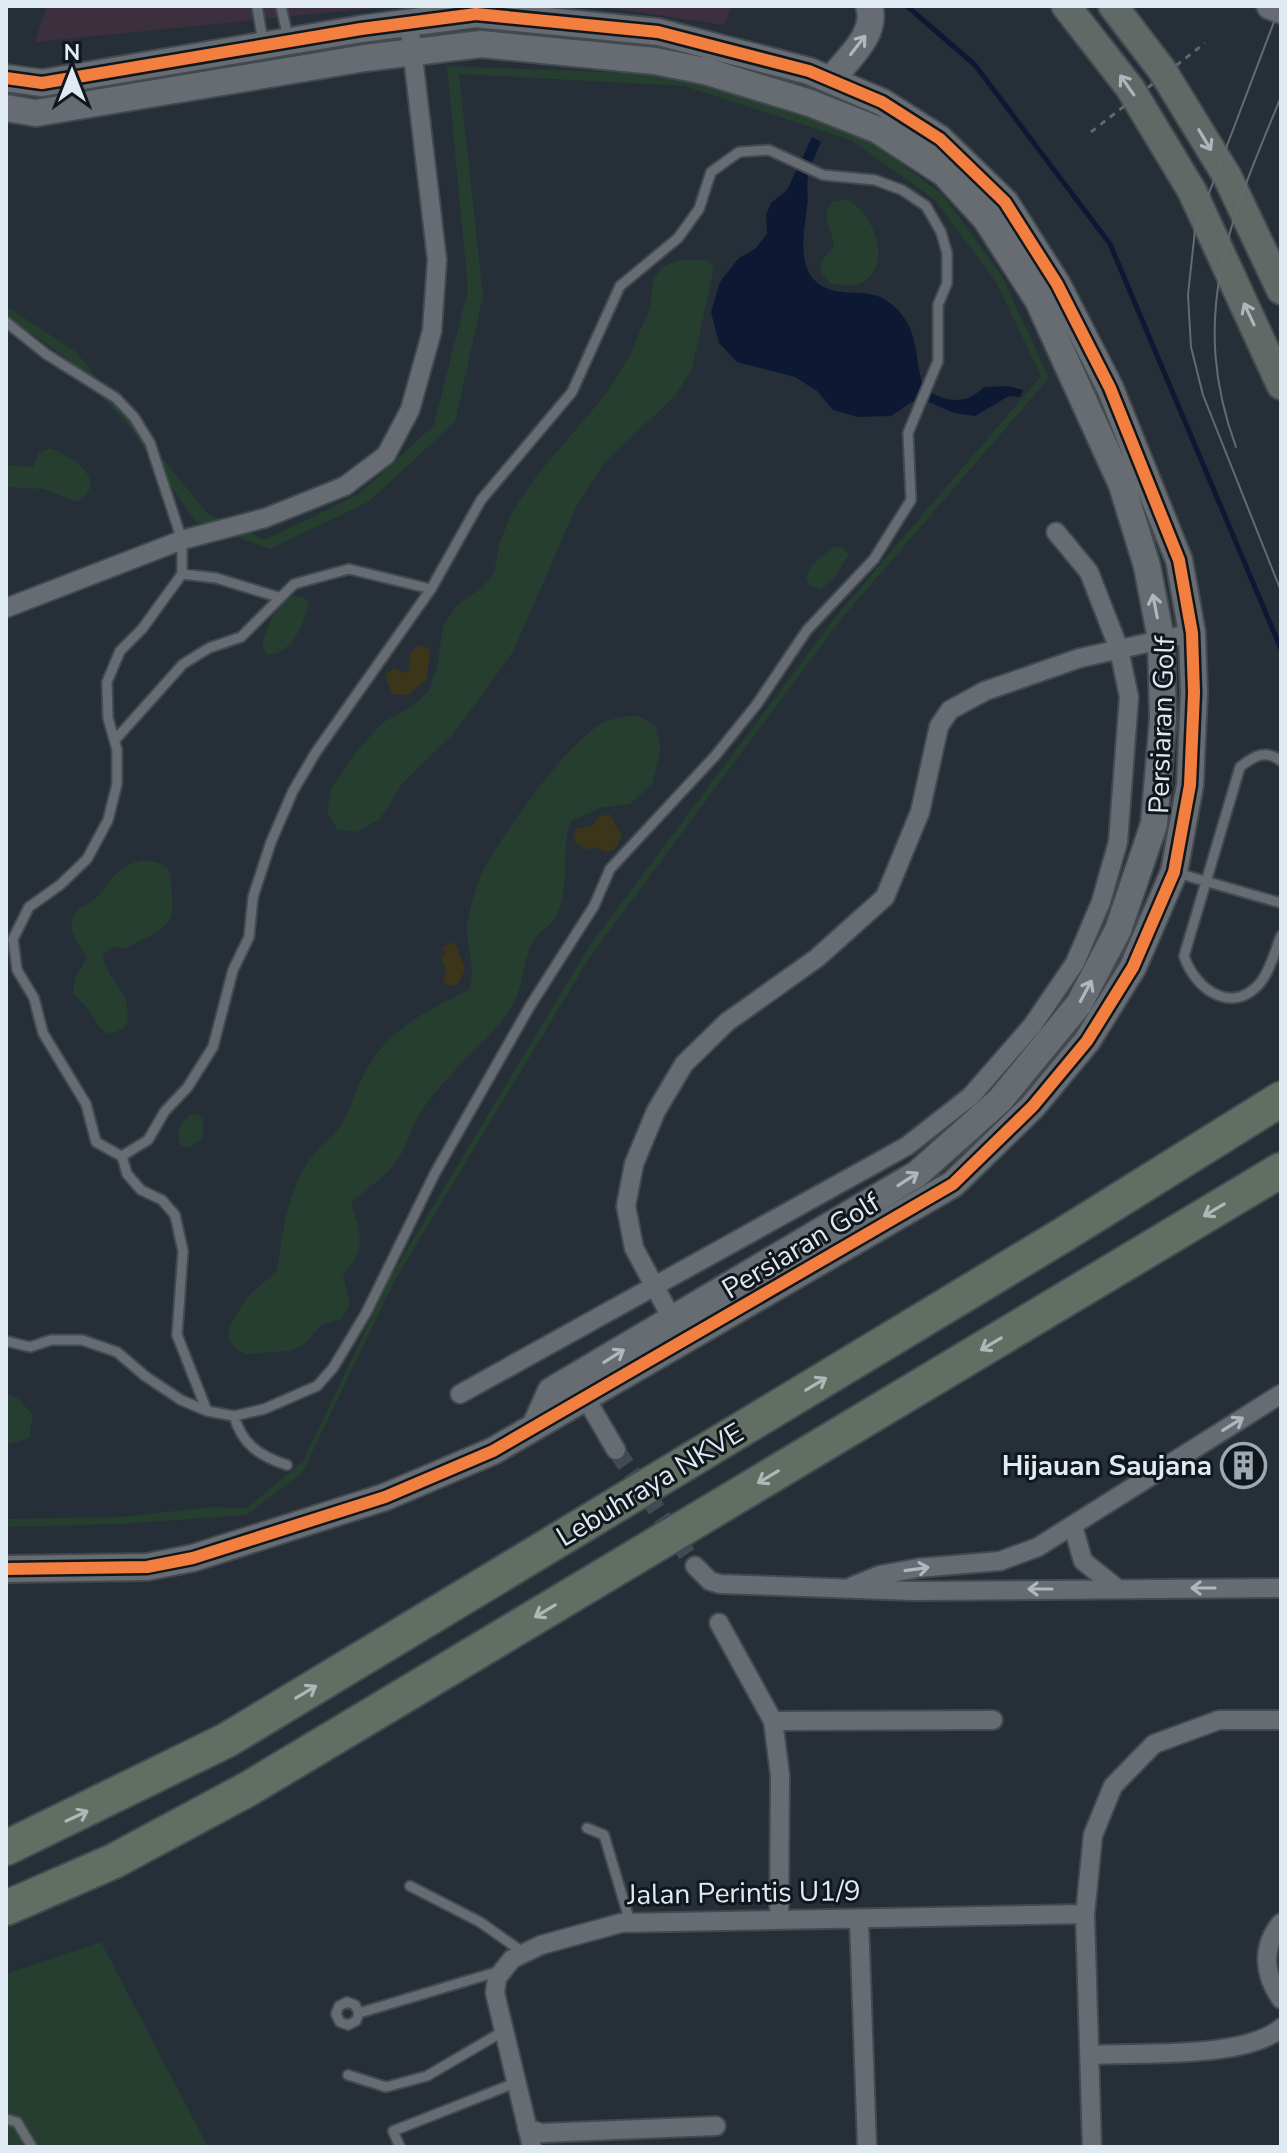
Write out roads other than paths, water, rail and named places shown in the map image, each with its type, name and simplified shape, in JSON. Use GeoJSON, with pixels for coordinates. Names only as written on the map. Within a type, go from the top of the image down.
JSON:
{"type":"FeatureCollection","features":[{"type":"Feature","properties":{"kind":"highway","name":"Lebuhraya NKVE"},"geometry":{"type":"LineString","coordinates":[[6,1848],[227,1740],[1063,1235],[1281,1099]]}},
{"type":"Feature","properties":{"kind":"highway","name":"Lebuhraya NKVE"},"geometry":{"type":"LineString","coordinates":[[6,1908],[114,1861],[248,1789],[1281,1170]]}},
{"type":"Feature","properties":{"kind":"main road"},"geometry":{"type":"LineString","coordinates":[[1066,6],[1130,88],[1192,191],[1281,385]]}},
{"type":"Feature","properties":{"kind":"main road"},"geometry":{"type":"LineString","coordinates":[[1113,6],[1162,70],[1227,176],[1281,290]]}},
{"type":"Feature","properties":{"kind":"street"},"geometry":{"type":"LineString","coordinates":[[831,80],[867,34],[873,18],[869,6]]}},
{"type":"Feature","properties":{"kind":"street"},"geometry":{"type":"LineString","coordinates":[[1270,6],[1281,10]]}},
{"type":"Feature","properties":{"kind":"street","name":"Persiaran Golf"},"geometry":{"type":"LineString","coordinates":[[6,78],[42,83],[409,23],[476,14],[534,13],[658,32],[794,67],[882,102],[940,139],[1005,202],[1057,284],[1110,388],[1179,560],[1192,633],[1190,785],[1174,872],[1133,967],[1087,1041],[1033,1106],[953,1184],[686,1342],[581,1389],[551,1391],[537,1422],[493,1451],[385,1497],[193,1558],[147,1567],[6,1572]]}},
{"type":"Feature","properties":{"kind":"street"},"geometry":{"type":"LineString","coordinates":[[6,608],[182,540],[265,518],[345,486],[386,455],[410,410],[432,331],[437,260],[409,23]]}},
{"type":"Feature","properties":{"kind":"street","name":"Persiaran Golf"},"geometry":{"type":"LineString","coordinates":[[6,108],[36,113],[413,51],[481,44],[655,61],[705,71],[782,94],[878,130],[944,173],[986,219],[1038,300],[1122,485],[1147,566],[1161,639],[1163,719],[1154,824],[1118,930],[1079,1004],[1000,1100],[917,1174],[672,1319],[581,1389]]}},
{"type":"Feature","properties":{"kind":"street"},"geometry":{"type":"LineString","coordinates":[[782,94],[794,67]]}},
{"type":"Feature","properties":{"kind":"street"},"geometry":{"type":"LineString","coordinates":[[460,1394],[907,1146],[971,1096],[1032,1026],[1075,963],[1101,902],[1118,842],[1129,697],[1119,649],[1089,572],[1056,532]]}},
{"type":"Feature","properties":{"kind":"street"},"geometry":{"type":"LineString","coordinates":[[686,1342],[653,1288],[629,1226],[629,1182],[656,1111],[684,1064],[727,1022],[817,958],[885,897],[920,812],[939,726],[950,710],[999,686],[1080,658],[1192,633]]}},
{"type":"Feature","properties":{"kind":"street"},"geometry":{"type":"LineString","coordinates":[[581,1389],[616,1450]]}},
{"type":"Feature","properties":{"kind":"street"},"geometry":{"type":"LineString","coordinates":[[843,1590],[893,1573],[1000,1561],[1038,1547],[1281,1394]]}},
{"type":"Feature","properties":{"kind":"street"},"geometry":{"type":"LineString","coordinates":[[1073,1526],[1083,1561],[1118,1589]]}},
{"type":"Feature","properties":{"kind":"street"},"geometry":{"type":"LineString","coordinates":[[695,1566],[710,1581],[720,1584],[843,1590],[1281,1588]]}},
{"type":"Feature","properties":{"kind":"street"},"geometry":{"type":"LineString","coordinates":[[719,1623],[773,1721],[780,1775],[779,1920]]}},
{"type":"Feature","properties":{"kind":"street"},"geometry":{"type":"LineString","coordinates":[[773,1721],[993,1720]]}},
{"type":"Feature","properties":{"kind":"street"},"geometry":{"type":"LineString","coordinates":[[1092,2147],[1085,1914],[1093,1835],[1113,1786],[1154,1744],[1219,1720],[1281,1720]]}},
{"type":"Feature","properties":{"kind":"street","name":"Jalan Perintis U1/9"},"geometry":{"type":"LineString","coordinates":[[503,1970],[512,1959],[524,1953],[630,1922],[1085,1914]]}},
{"type":"Feature","properties":{"kind":"street"},"geometry":{"type":"LineString","coordinates":[[859,1919],[867,2147]]}},
{"type":"Feature","properties":{"kind":"street"},"geometry":{"type":"LineString","coordinates":[[1281,1923],[1268,1949],[1267,1967],[1272,1986],[1281,1999]]}},
{"type":"Feature","properties":{"kind":"street"},"geometry":{"type":"LineString","coordinates":[[503,1970],[497,1978],[495,1993],[532,2147]]}},
{"type":"Feature","properties":{"kind":"street"},"geometry":{"type":"LineString","coordinates":[[1091,2055],[1243,2048],[1281,2028]]}},
{"type":"Feature","properties":{"kind":"street"},"geometry":{"type":"LineString","coordinates":[[527,2128],[541,2133],[716,2126]]}},
{"type":"Feature","properties":{"kind":"lane"},"geometry":{"type":"LineString","coordinates":[[257,6],[276,44]]}},
{"type":"Feature","properties":{"kind":"lane"},"geometry":{"type":"LineString","coordinates":[[276,44],[281,6]]}},
{"type":"Feature","properties":{"kind":"lane"},"geometry":{"type":"LineString","coordinates":[[6,1341],[30,1347],[51,1340],[82,1340],[117,1352],[181,1400],[207,1411],[234,1416],[292,1399],[317,1386],[333,1368],[366,1313],[435,1173],[530,1006],[594,906],[610,869],[693,776],[715,756],[757,704],[807,630],[874,559],[911,500],[908,433],[938,361],[938,305],[947,283],[947,253],[941,232],[926,206],[902,190],[875,180],[823,175],[769,150],[739,152],[711,172],[699,209],[678,238],[620,286],[572,392],[481,500],[431,589],[372,669],[293,791],[253,897],[249,937],[233,970],[213,1047],[187,1088],[165,1111],[148,1140],[122,1156]]}},
{"type":"Feature","properties":{"kind":"lane"},"geometry":{"type":"LineString","coordinates":[[6,322],[46,354],[116,398],[134,417],[150,443],[158,474],[172,499],[182,540],[182,574],[142,629],[120,651],[107,682],[108,718],[115,740],[117,784],[108,820],[87,859],[60,885],[29,907],[13,939],[17,970],[34,998],[43,1033],[86,1104],[96,1142],[122,1156],[127,1174],[141,1190],[162,1200],[175,1215],[183,1251],[177,1335],[207,1411]]}},
{"type":"Feature","properties":{"kind":"lane"},"geometry":{"type":"LineString","coordinates":[[115,740],[183,664],[209,648],[241,637],[294,584],[349,569],[431,589]]}},
{"type":"Feature","properties":{"kind":"lane"},"geometry":{"type":"LineString","coordinates":[[182,574],[216,578],[278,597]]}},
{"type":"Feature","properties":{"kind":"lane"},"geometry":{"type":"LineString","coordinates":[[1281,761],[1272,755],[1262,754],[1240,767],[1184,956],[1187,965],[1212,995],[1223,1000],[1249,994],[1262,981],[1281,936]]}},
{"type":"Feature","properties":{"kind":"lane"},"geometry":{"type":"LineString","coordinates":[[1174,872],[1281,903]]}},
{"type":"Feature","properties":{"kind":"lane"},"geometry":{"type":"LineString","coordinates":[[234,1416],[241,1439],[272,1460],[287,1465]]}},
{"type":"Feature","properties":{"kind":"lane"},"geometry":{"type":"LineString","coordinates":[[587,1828],[604,1835],[630,1922]]}},
{"type":"Feature","properties":{"kind":"lane"},"geometry":{"type":"LineString","coordinates":[[410,1886],[480,1922],[524,1953]]}},
{"type":"Feature","properties":{"kind":"lane"},"geometry":{"type":"LineString","coordinates":[[359,2013],[503,1970]]}},
{"type":"Feature","properties":{"kind":"lane"},"geometry":{"type":"LineString","coordinates":[[348,2075],[386,2087],[427,2076],[502,2032]]}},
{"type":"Feature","properties":{"kind":"lane"},"geometry":{"type":"LineString","coordinates":[[400,2147],[393,2131],[515,2083]]}},
{"type":"Feature","properties":{"kind":"lane"},"geometry":{"type":"LineString","coordinates":[[6,2119],[17,2122],[32,2147]]}},
{"type":"Feature","properties":{"kind":"water"},"geometry":{"type":"Polygon","coordinates":[[[812,137],[821,142],[807,180],[804,254],[810,275],[829,289],[877,296],[896,308],[910,328],[923,386],[931,392],[946,399],[962,400],[984,387],[1008,386],[1023,390],[1020,397],[1009,396],[975,416],[954,413],[929,402],[912,402],[891,416],[858,417],[833,410],[817,391],[795,377],[737,362],[719,343],[711,312],[720,282],[738,259],[756,248],[767,234],[766,215],[771,203],[787,190],[812,137]]]}},
{"type":"Feature","properties":{"kind":"waterway"},"geometry":{"type":"LineString","coordinates":[[907,6],[975,65],[1110,244],[1281,649]]}},
{"type":"Feature","properties":{"kind":"tunnel"},"geometry":{"type":"LineString","coordinates":[[616,1450],[695,1566]]}},
{"type":"Feature","properties":{"kind":"tram line"},"geometry":{"type":"LineString","coordinates":[[1280,6],[1195,230],[1188,295],[1191,347],[1203,395],[1281,591]]}},
{"type":"Feature","properties":{"kind":"tram line"},"geometry":{"type":"LineString","coordinates":[[1236,447],[1222,399],[1215,353],[1221,268],[1246,184],[1281,97]]}},
{"type":"Feature","properties":{"kind":"place","name":"Hijauan Saujana"},"geometry":{"type":"Point","coordinates":[1243,1466]}}]}
